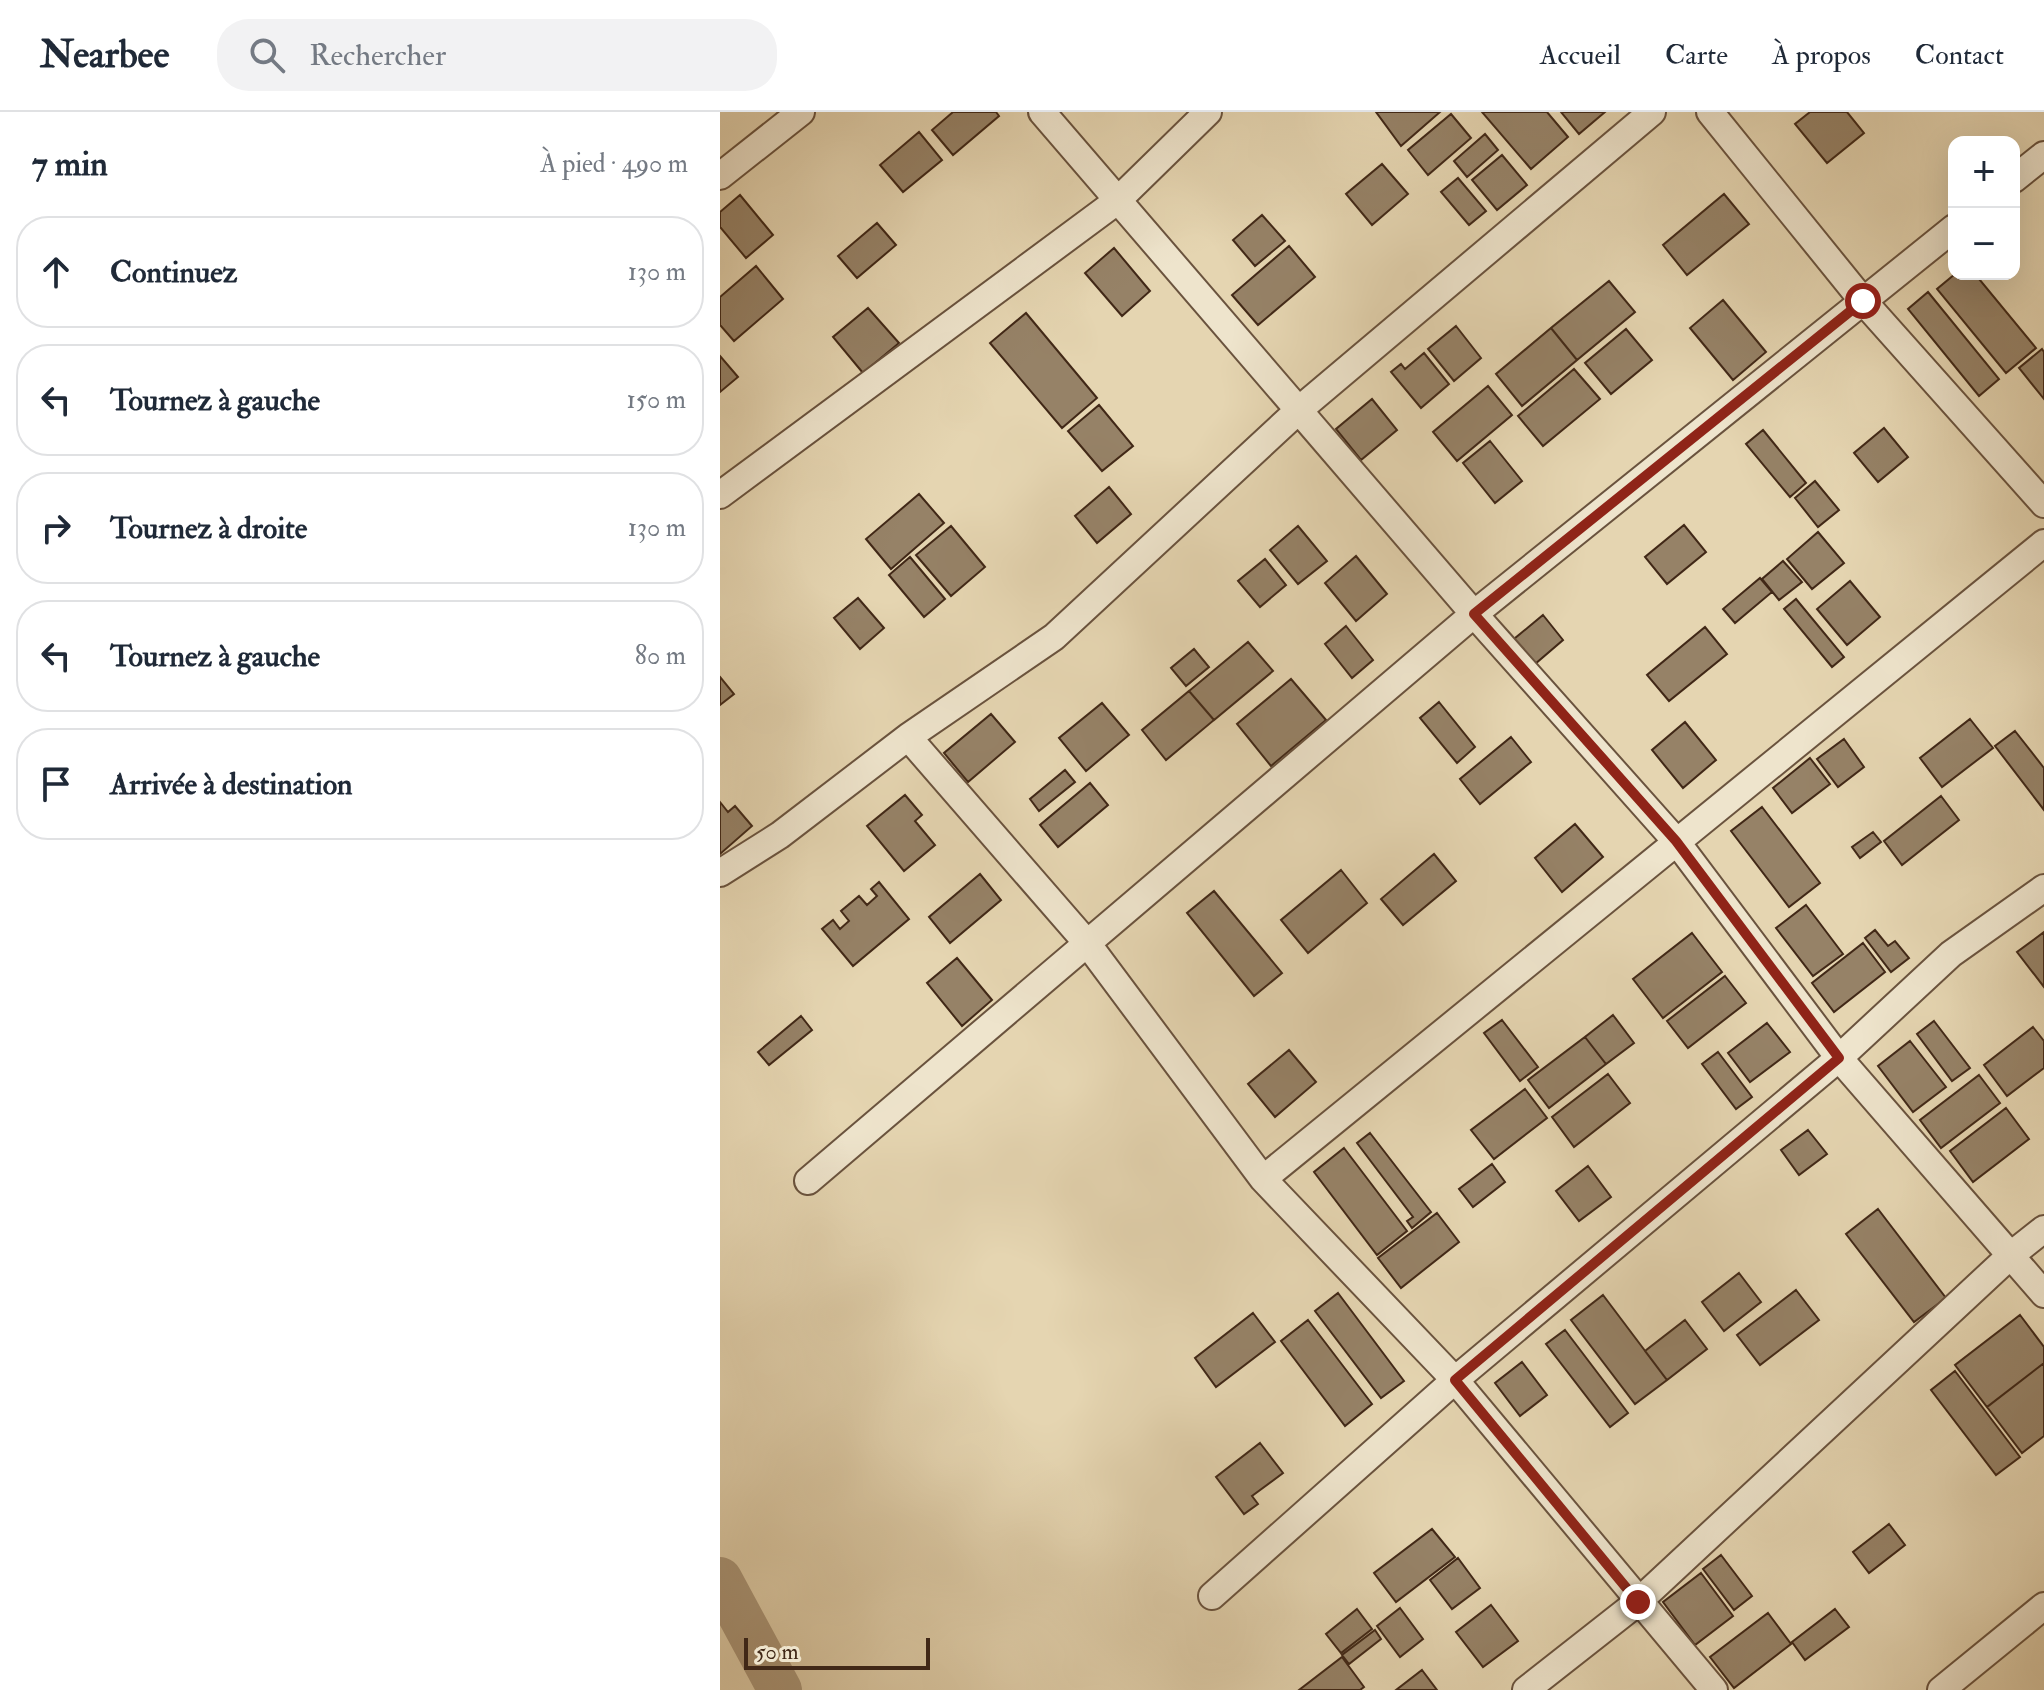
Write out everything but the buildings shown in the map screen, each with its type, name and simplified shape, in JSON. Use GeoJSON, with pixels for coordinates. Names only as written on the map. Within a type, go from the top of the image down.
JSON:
{"type":"FeatureCollection","features":[{"type":"Feature","properties":{"kind":"street"},"geometry":{"type":"LineString","coordinates":[[720,176],[771,121],[801,112]]}},
{"type":"Feature","properties":{"kind":"street"},"geometry":{"type":"LineString","coordinates":[[1042,112],[1474,614],[1676,841],[1839,1058],[2044,1294]]}},
{"type":"Feature","properties":{"kind":"street"},"geometry":{"type":"LineString","coordinates":[[720,495],[1117,201],[1208,112]]}},
{"type":"Feature","properties":{"kind":"street"},"geometry":{"type":"LineString","coordinates":[[720,873],[780,835],[908,737],[1054,637],[1300,409],[1652,112]]}},
{"type":"Feature","properties":{"kind":"street"},"geometry":{"type":"LineString","coordinates":[[1710,112],[1863,301],[2044,504]]}},
{"type":"Feature","properties":{"kind":"street"},"geometry":{"type":"LineString","coordinates":[[2020,174],[2044,155]]}},
{"type":"Feature","properties":{"kind":"street"},"geometry":{"type":"LineString","coordinates":[[808,1181],[1474,614],[1948,233]]}},
{"type":"Feature","properties":{"kind":"street"},"geometry":{"type":"LineString","coordinates":[[1263,1179],[2044,543]]}},
{"type":"Feature","properties":{"kind":"street"},"geometry":{"type":"LineString","coordinates":[[908,737],[1087,943],[1263,1179],[1455,1380],[1714,1690]]}},
{"type":"Feature","properties":{"kind":"street"},"geometry":{"type":"LineString","coordinates":[[1212,1596],[1455,1380],[1839,1058],[1951,954],[2044,888]]}},
{"type":"Feature","properties":{"kind":"street"},"geometry":{"type":"LineString","coordinates":[[1526,1690],[1638,1602],[2011,1255],[2044,1229]]}},
{"type":"Feature","properties":{"kind":"street"},"geometry":{"type":"LineString","coordinates":[[1941,1690],[2044,1606]]}},
{"type":"Feature","properties":{"kind":"waterway"},"geometry":{"type":"LineString","coordinates":[[720,1579],[780,1690]]}},
{"type":"Feature","properties":{"kind":"route"},"geometry":{"type":"LineString","coordinates":[[1638,1602],[1455,1380],[1839,1058],[1676,841],[1474,614],[1863,301]]}}]}
